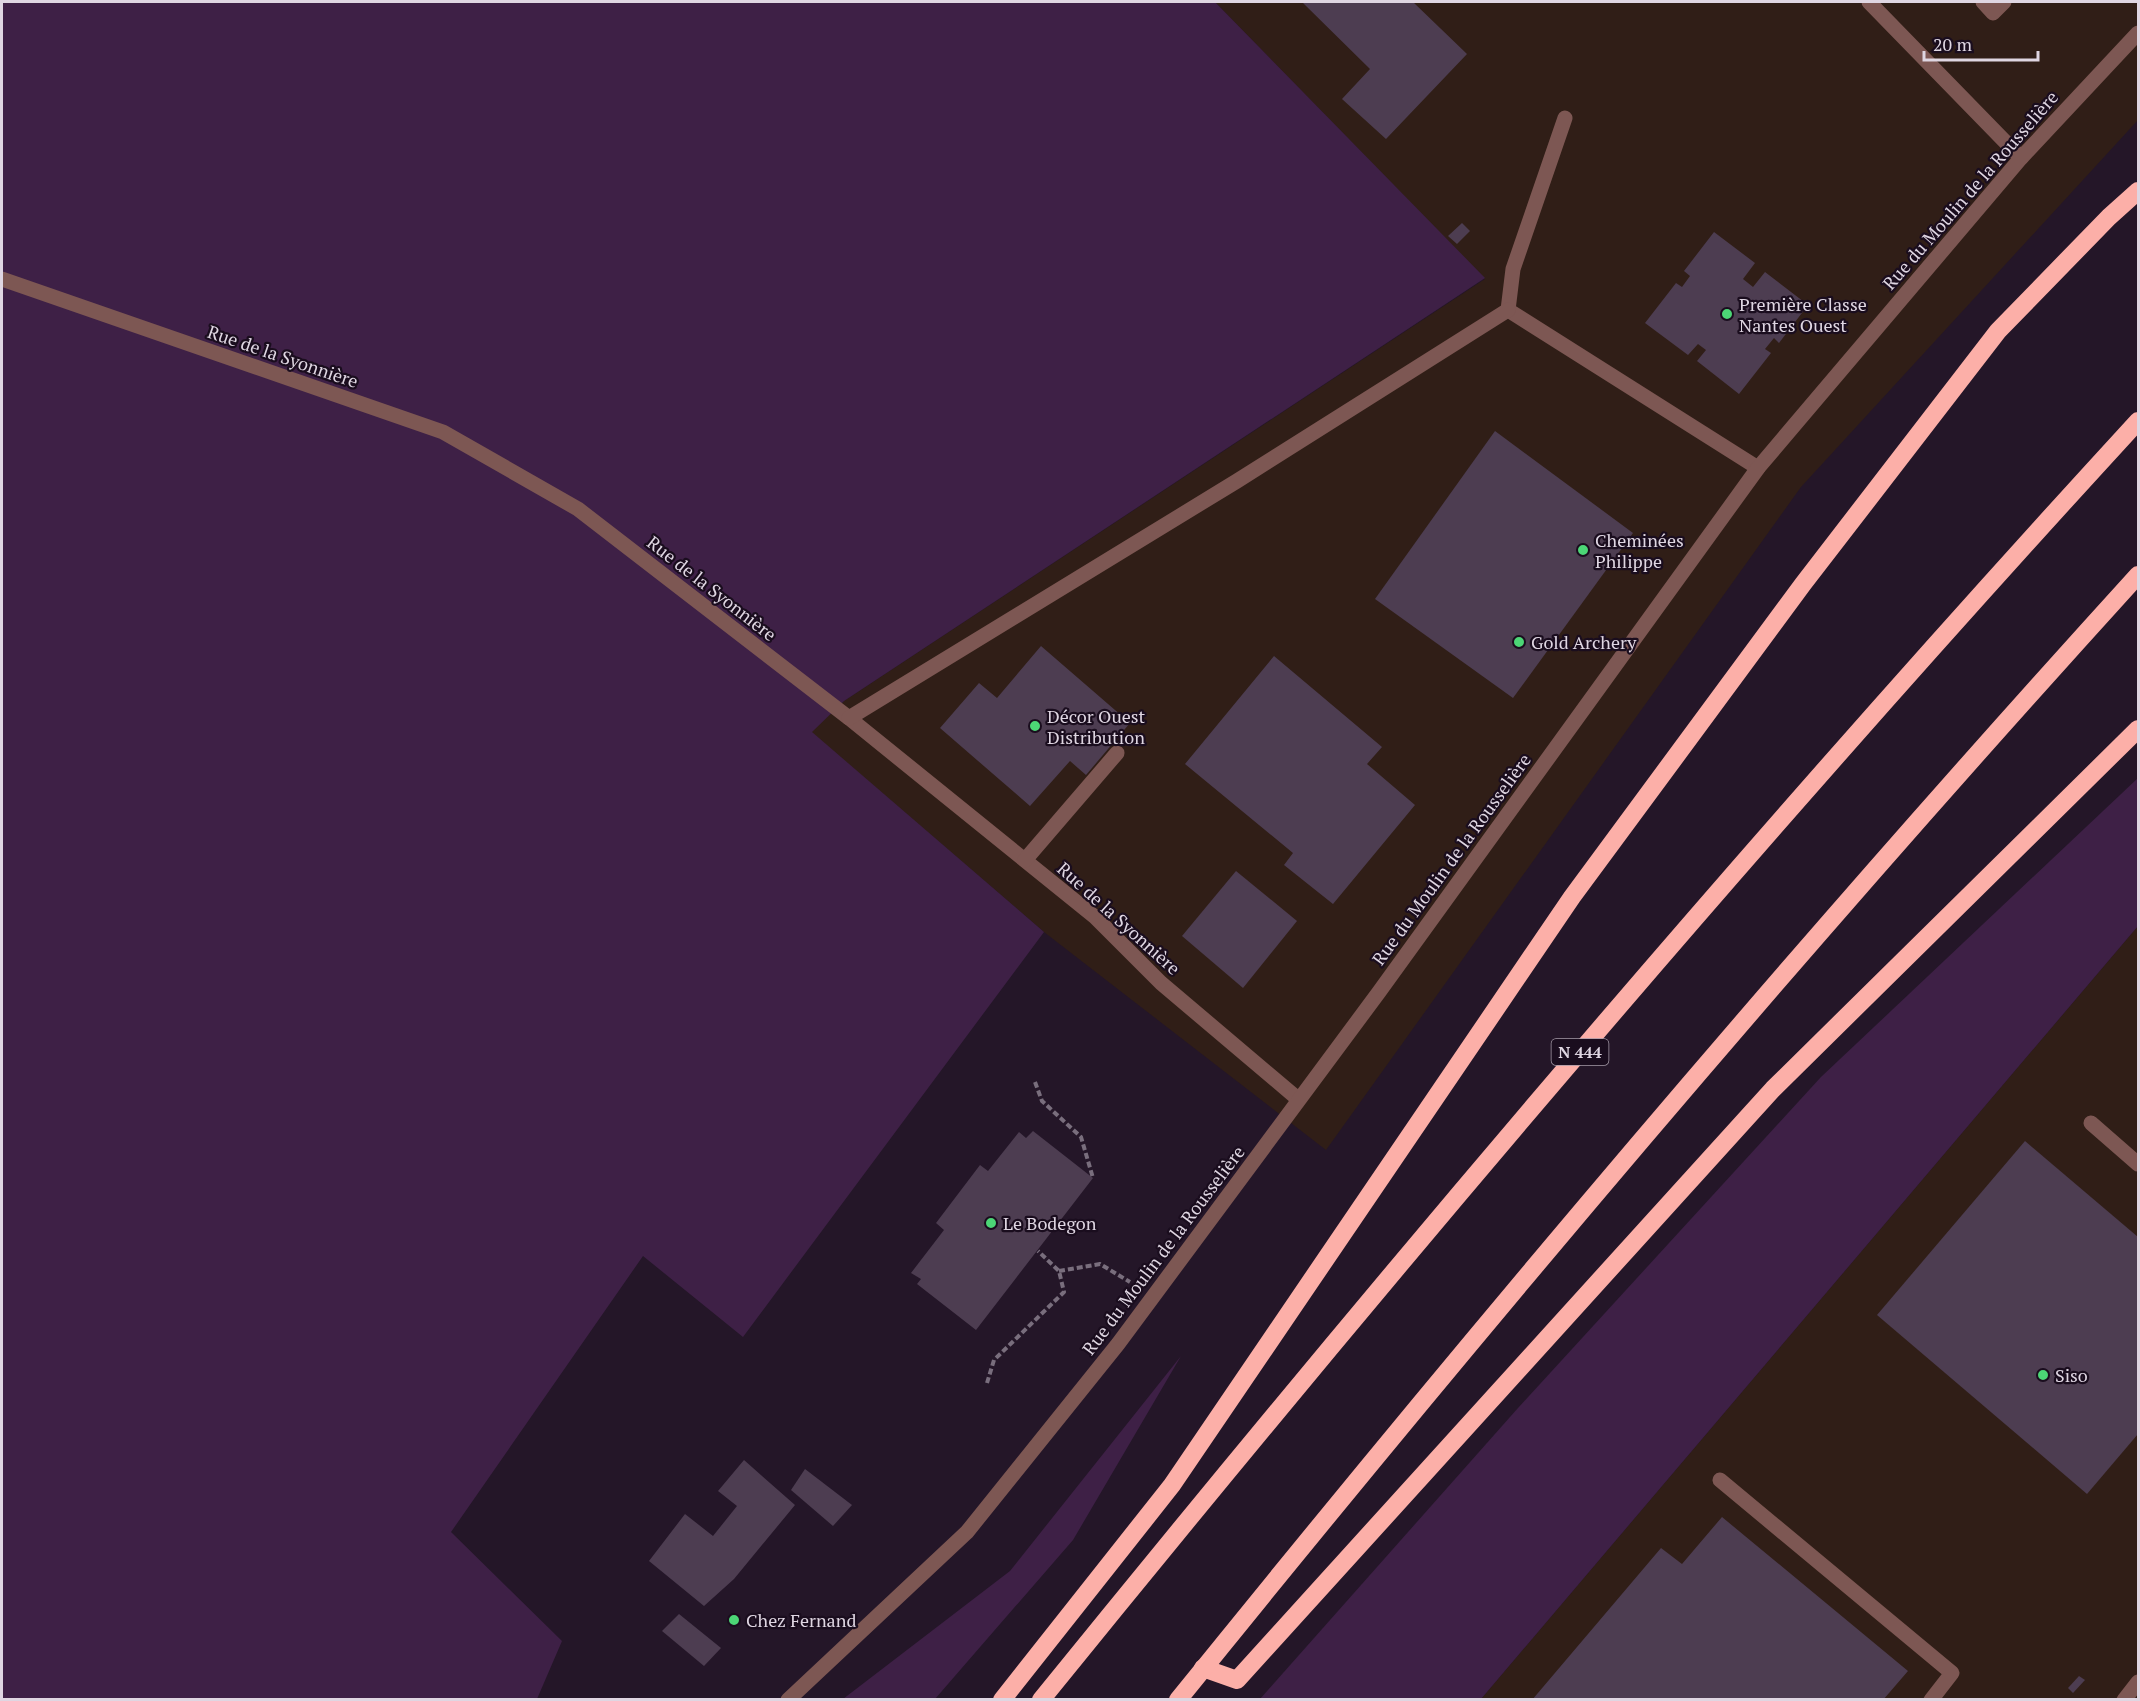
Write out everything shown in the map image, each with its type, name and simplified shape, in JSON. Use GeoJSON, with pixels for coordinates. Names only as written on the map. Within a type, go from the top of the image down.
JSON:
{"type":"FeatureCollection","features":[{"type":"Feature","properties":{"kind":"highway"},"geometry":{"type":"LineString","coordinates":[[1002,1700],[1172,1485],[1572,897],[1803,584],[1998,331],[2109,217],[2139,191]]}},
{"type":"Feature","properties":{"kind":"highway","name":"N 444"},"geometry":{"type":"LineString","coordinates":[[1041,1700],[1353,1318],[1545,1092],[1879,707],[2139,421]]}},
{"type":"Feature","properties":{"kind":"highway"},"geometry":{"type":"LineString","coordinates":[[1178,1700],[1653,1127],[1893,849],[2139,575]]}},
{"type":"Feature","properties":{"kind":"highway"},"geometry":{"type":"LineString","coordinates":[[1203,1668],[1237,1680],[1773,1089],[2139,729]]}},
{"type":"Feature","properties":{"kind":"street"},"geometry":{"type":"LineString","coordinates":[[1869,2],[2021,158]]}},
{"type":"Feature","properties":{"kind":"street"},"geometry":{"type":"LineString","coordinates":[[1983,2],[1993,13],[2004,2]]}},
{"type":"Feature","properties":{"kind":"street","name":"Rue du Moulin de la Rousselière"},"geometry":{"type":"LineString","coordinates":[[788,1700],[968,1532],[1153,1297],[1758,468],[2021,158],[2139,33]]}},
{"type":"Feature","properties":{"kind":"street"},"geometry":{"type":"LineString","coordinates":[[1508,310],[1512,269],[1565,118]]}},
{"type":"Feature","properties":{"kind":"street","name":"Rue de la Syonnière"},"geometry":{"type":"LineString","coordinates":[[2,279],[443,432],[578,509],[849,718],[1095,917],[1161,983],[1298,1100]]}},
{"type":"Feature","properties":{"kind":"street"},"geometry":{"type":"LineString","coordinates":[[1508,310],[1758,468]]}},
{"type":"Feature","properties":{"kind":"street"},"geometry":{"type":"LineString","coordinates":[[849,718],[1237,481],[1508,310]]}},
{"type":"Feature","properties":{"kind":"street"},"geometry":{"type":"LineString","coordinates":[[1025,860],[1117,753]]}},
{"type":"Feature","properties":{"kind":"street"},"geometry":{"type":"LineString","coordinates":[[2091,1123],[2139,1164]]}},
{"type":"Feature","properties":{"kind":"street"},"geometry":{"type":"LineString","coordinates":[[1720,1480],[1952,1673],[1931,1700]]}},
{"type":"Feature","properties":{"kind":"street"},"geometry":{"type":"LineString","coordinates":[[2124,1700],[2139,1682]]}},
{"type":"Feature","properties":{"kind":"path"},"geometry":{"type":"LineString","coordinates":[[1035,1082],[1042,1101],[1081,1137],[1093,1178]]}},
{"type":"Feature","properties":{"kind":"path"},"geometry":{"type":"LineString","coordinates":[[987,1383],[994,1360],[1064,1292],[1059,1271],[1038,1251]]}},
{"type":"Feature","properties":{"kind":"path"},"geometry":{"type":"LineString","coordinates":[[1059,1271],[1100,1264],[1153,1297]]}},
{"type":"Feature","properties":{"kind":"shaded area"},"geometry":{"type":"Polygon","coordinates":[[[2,2],[1215,2],[1485,278],[844,701],[812,732],[1044,932],[743,1337],[643,1256],[451,1532],[562,1641],[537,1699],[2,1700],[2,2]]]}},
{"type":"Feature","properties":{"kind":"shaded area"},"geometry":{"type":"Polygon","coordinates":[[[1215,2],[2138,2],[2138,120],[1801,487],[1326,1150],[1044,932],[811,732],[844,701],[1485,279],[1215,2]]]}},
{"type":"Feature","properties":{"kind":"shaded area"},"geometry":{"type":"Polygon","coordinates":[[[2138,778],[2138,926],[1481,1699],[1260,1699],[1518,1408],[1821,1077],[2138,778]]]}},
{"type":"Feature","properties":{"kind":"shaded area"},"geometry":{"type":"Polygon","coordinates":[[[2138,926],[2138,1699],[1481,1699],[2138,926]]]}},
{"type":"Feature","properties":{"kind":"shaded area"},"geometry":{"type":"Polygon","coordinates":[[[1181,1356],[1073,1540],[935,1699],[843,1699],[1010,1571],[1181,1356]]]}},
{"type":"Feature","properties":{"kind":"building"},"geometry":{"type":"Polygon","coordinates":[[[1302,2],[1413,2],[1467,54],[1386,139],[1342,99],[1370,69],[1302,2]]]}},
{"type":"Feature","properties":{"kind":"building"},"geometry":{"type":"Polygon","coordinates":[[[1462,223],[1470,231],[1457,244],[1448,236],[1462,223]]]}},
{"type":"Feature","properties":{"kind":"building","name":"Première Classe Nantes Ouest"},"geometry":{"type":"Polygon","coordinates":[[[1714,232],[1755,263],[1743,279],[1753,287],[1765,272],[1808,305],[1779,343],[1774,338],[1765,349],[1771,353],[1739,394],[1697,361],[1706,350],[1698,344],[1688,355],[1645,323],[1676,283],[1682,287],[1690,276],[1684,271],[1714,232]]]}},
{"type":"Feature","properties":{"kind":"building"},"geometry":{"type":"Polygon","coordinates":[[[1495,431],[1633,533],[1513,698],[1375,599],[1495,431]]]}},
{"type":"Feature","properties":{"kind":"building","name":"Décor Ouest Distribution"},"geometry":{"type":"Polygon","coordinates":[[[1041,646],[1130,723],[1086,775],[1070,761],[1030,806],[940,728],[979,683],[997,698],[1041,646]]]}},
{"type":"Feature","properties":{"kind":"building"},"geometry":{"type":"Polygon","coordinates":[[[1274,656],[1382,747],[1367,764],[1415,805],[1333,904],[1284,865],[1293,853],[1185,764],[1274,656]]]}},
{"type":"Feature","properties":{"kind":"building"},"geometry":{"type":"Polygon","coordinates":[[[1236,871],[1297,921],[1243,988],[1182,936],[1236,871]]]}},
{"type":"Feature","properties":{"kind":"building"},"geometry":{"type":"Polygon","coordinates":[[[1033,1131],[1093,1178],[976,1330],[917,1284],[921,1279],[911,1273],[944,1230],[936,1223],[980,1165],[988,1171],[1019,1132],[1026,1138],[1033,1131]]]}},
{"type":"Feature","properties":{"kind":"building","name":"Siso"},"geometry":{"type":"Polygon","coordinates":[[[2025,1141],[2138,1237],[2138,1434],[2087,1494],[1877,1315],[2025,1141]]]}},
{"type":"Feature","properties":{"kind":"building"},"geometry":{"type":"Polygon","coordinates":[[[744,1460],[795,1505],[734,1579],[704,1606],[649,1561],[685,1514],[713,1536],[737,1506],[718,1491],[744,1460]]]}},
{"type":"Feature","properties":{"kind":"building"},"geometry":{"type":"Polygon","coordinates":[[[805,1469],[852,1505],[833,1526],[791,1490],[805,1469]]]}},
{"type":"Feature","properties":{"kind":"building"},"geometry":{"type":"Polygon","coordinates":[[[1722,1517],[1908,1671],[1883,1700],[1532,1700],[1661,1548],[1682,1564],[1722,1517]]]}},
{"type":"Feature","properties":{"kind":"building"},"geometry":{"type":"Polygon","coordinates":[[[679,1614],[721,1648],[704,1666],[662,1631],[679,1614]]]}},
{"type":"Feature","properties":{"kind":"building"},"geometry":{"type":"Polygon","coordinates":[[[2079,1676],[2085,1680],[2073,1693],[2068,1688],[2079,1676]]]}},
{"type":"Feature","properties":{"kind":"place","name":"Première Classe Nantes Ouest"},"geometry":{"type":"Point","coordinates":[1727,314]}},
{"type":"Feature","properties":{"kind":"place","name":"Cheminées Philippe"},"geometry":{"type":"Point","coordinates":[1583,550]}},
{"type":"Feature","properties":{"kind":"place","name":"Gold Archery"},"geometry":{"type":"Point","coordinates":[1519,642]}},
{"type":"Feature","properties":{"kind":"place","name":"Décor Ouest Distribution"},"geometry":{"type":"Point","coordinates":[1035,726]}},
{"type":"Feature","properties":{"kind":"place","name":"Le Bodegon"},"geometry":{"type":"Point","coordinates":[991,1223]}},
{"type":"Feature","properties":{"kind":"place","name":"Siso"},"geometry":{"type":"Point","coordinates":[2043,1375]}},
{"type":"Feature","properties":{"kind":"place","name":"Chez Fernand"},"geometry":{"type":"Point","coordinates":[734,1620]}}]}
